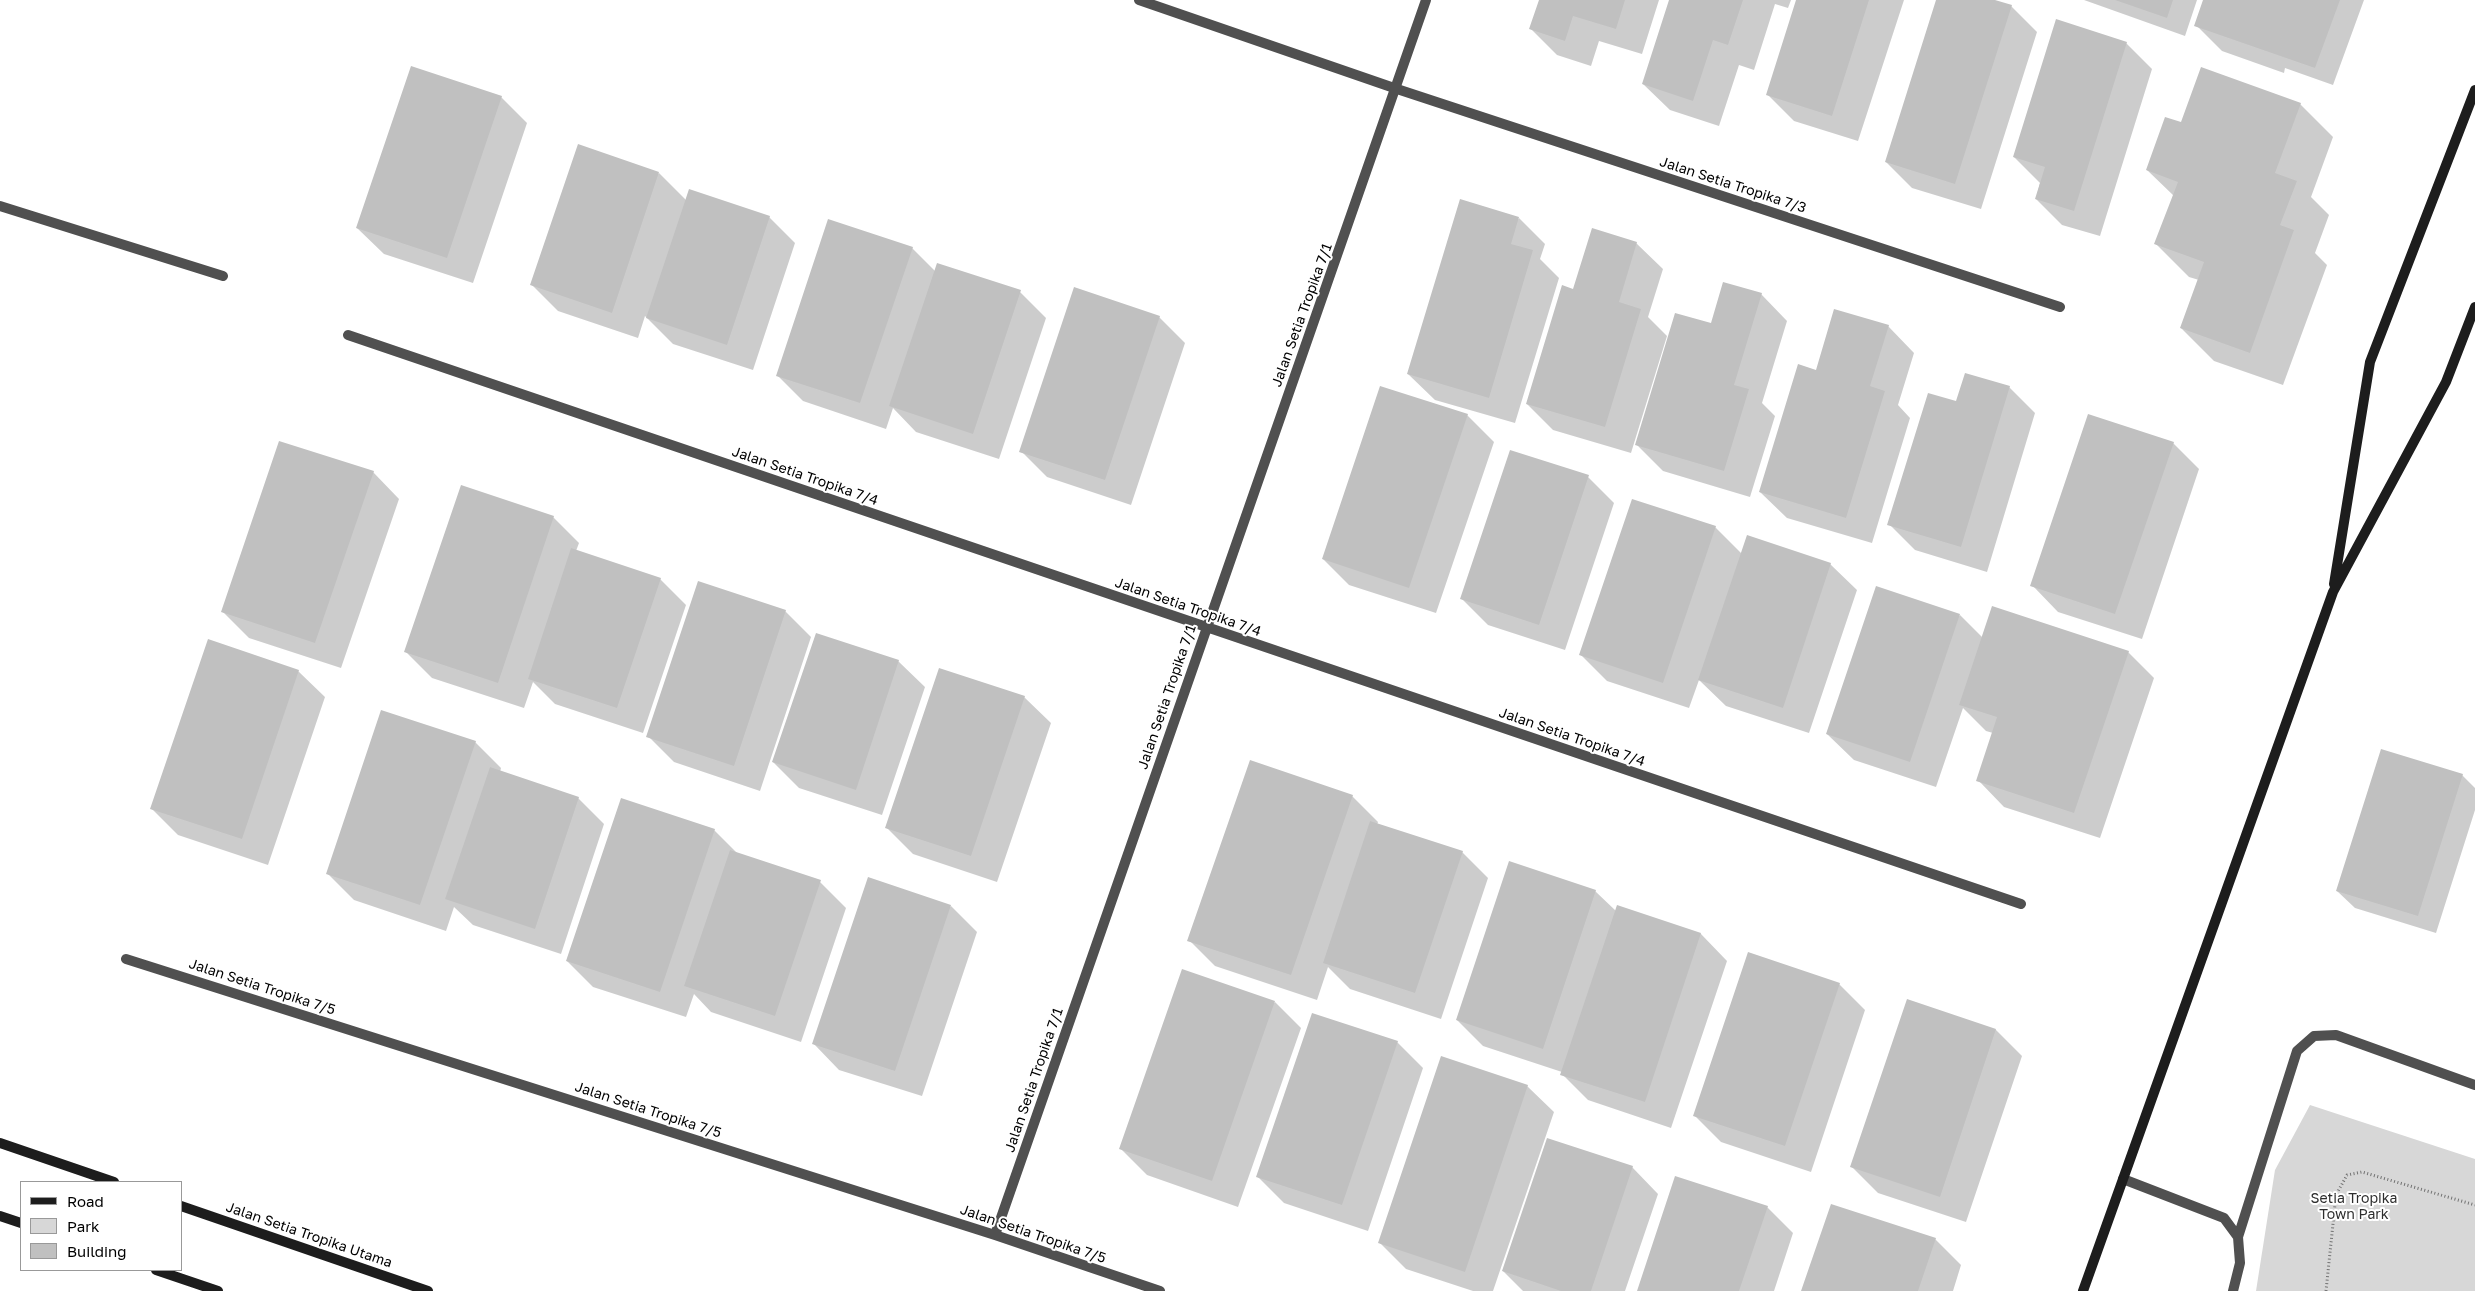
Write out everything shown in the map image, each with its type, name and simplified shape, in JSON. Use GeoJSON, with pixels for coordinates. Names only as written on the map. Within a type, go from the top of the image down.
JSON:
{"type":"FeatureCollection","features":[{"type":"Feature","properties":{"kind":"street","name":"Jalan Setia Tropika 7/3"},"geometry":{"type":"LineString","coordinates":[[1139,0],[1397,89],[2060,307]]}},
{"type":"Feature","properties":{"kind":"street","name":"Jalan Setia Tropika 7/1"},"geometry":{"type":"LineString","coordinates":[[994,1235],[1397,89],[1426,0]]}},
{"type":"Feature","properties":{"kind":"street"},"geometry":{"type":"LineString","coordinates":[[2333,592],[2370,362],[2475,90]]}},
{"type":"Feature","properties":{"kind":"street"},"geometry":{"type":"LineString","coordinates":[[0,206],[223,276]]}},
{"type":"Feature","properties":{"kind":"street"},"geometry":{"type":"LineString","coordinates":[[2083,1291],[2333,592],[2446,382],[2475,307]]}},
{"type":"Feature","properties":{"kind":"street","name":"Jalan Setia Tropika 7/4"},"geometry":{"type":"LineString","coordinates":[[348,334],[1206,628],[2021,904]]}},
{"type":"Feature","properties":{"kind":"street","name":"Jalan Setia Tropika 7/5"},"geometry":{"type":"LineString","coordinates":[[126,959],[994,1235],[1160,1291]]}},
{"type":"Feature","properties":{"kind":"street"},"geometry":{"type":"LineString","coordinates":[[2233,1291],[2240,1263],[2238,1237],[2297,1051],[2314,1036],[2336,1035],[2475,1085]]}},
{"type":"Feature","properties":{"kind":"street"},"geometry":{"type":"LineString","coordinates":[[0,1143],[111,1181]]}},
{"type":"Feature","properties":{"kind":"street"},"geometry":{"type":"LineString","coordinates":[[2123,1179],[2224,1218],[2238,1237]]}},
{"type":"Feature","properties":{"kind":"street","name":"Jalan Setia Tropika Utama"},"geometry":{"type":"LineString","coordinates":[[182,1206],[428,1291]]}},
{"type":"Feature","properties":{"kind":"street"},"geometry":{"type":"LineString","coordinates":[[0,1216],[20,1223]]}},
{"type":"Feature","properties":{"kind":"street"},"geometry":{"type":"LineString","coordinates":[[159,1271],[218,1291]]}},
{"type":"Feature","properties":{"kind":"path"},"geometry":{"type":"LineString","coordinates":[[2326,1291],[2336,1195],[2347,1175],[2362,1172],[2475,1205]]}},
{"type":"Feature","properties":{"kind":"green space","name":"Setia Tropika Town Park"},"geometry":{"type":"Polygon","coordinates":[[[2310,1105],[2475,1159],[2475,1291],[2256,1291],[2275,1170],[2310,1105]]]}},
{"type":"Feature","properties":{"kind":"building"},"geometry":{"type":"Polygon","coordinates":[[[1539,0],[1625,0],[1616,29],[1573,16],[1565,41],[1529,29],[1539,0]]]}},
{"type":"Feature","properties":{"kind":"building"},"geometry":{"type":"Polygon","coordinates":[[[1669,0],[1743,0],[1728,45],[1713,40],[1693,101],[1642,84],[1669,0]]]}},
{"type":"Feature","properties":{"kind":"building"},"geometry":{"type":"Polygon","coordinates":[[[1796,0],[1869,0],[1832,116],[1766,95],[1796,0]]]}},
{"type":"Feature","properties":{"kind":"building"},"geometry":{"type":"Polygon","coordinates":[[[1936,0],[1995,0],[2012,5],[1955,184],[1885,162],[1936,0]]]}},
{"type":"Feature","properties":{"kind":"building"},"geometry":{"type":"Polygon","coordinates":[[[2115,0],[2173,0],[2167,18],[2115,0]]]}},
{"type":"Feature","properties":{"kind":"building"},"geometry":{"type":"Polygon","coordinates":[[[2203,0],[2340,0],[2315,68],[2194,26],[2203,0]]]}},
{"type":"Feature","properties":{"kind":"building"},"geometry":{"type":"Polygon","coordinates":[[[2056,19],[2127,42],[2074,211],[2035,199],[2045,167],[2013,157],[2056,19]]]}},
{"type":"Feature","properties":{"kind":"building"},"geometry":{"type":"Polygon","coordinates":[[[411,66],[502,96],[447,258],[356,228],[411,66]]]}},
{"type":"Feature","properties":{"kind":"building"},"geometry":{"type":"Polygon","coordinates":[[[2201,67],[2301,103],[2275,173],[2297,181],[2280,225],[2294,230],[2250,353],[2180,328],[2204,262],[2154,244],[2178,182],[2146,170],[2165,117],[2181,122],[2201,67]]]}},
{"type":"Feature","properties":{"kind":"building"},"geometry":{"type":"Polygon","coordinates":[[[578,144],[659,172],[612,313],[530,285],[578,144]]]}},
{"type":"Feature","properties":{"kind":"building"},"geometry":{"type":"Polygon","coordinates":[[[689,189],[770,216],[727,345],[646,318],[689,189]]]}},
{"type":"Feature","properties":{"kind":"building"},"geometry":{"type":"Polygon","coordinates":[[[1460,199],[1519,217],[1511,244],[1533,250],[1489,398],[1407,374],[1460,199]]]}},
{"type":"Feature","properties":{"kind":"building"},"geometry":{"type":"Polygon","coordinates":[[[828,219],[913,247],[860,403],[776,376],[828,219]]]}},
{"type":"Feature","properties":{"kind":"building"},"geometry":{"type":"Polygon","coordinates":[[[1592,228],[1637,242],[1619,302],[1641,309],[1605,427],[1526,404],[1562,285],[1573,289],[1592,228]]]}},
{"type":"Feature","properties":{"kind":"building"},"geometry":{"type":"Polygon","coordinates":[[[937,263],[1021,290],[973,434],[889,406],[937,263]]]}},
{"type":"Feature","properties":{"kind":"building"},"geometry":{"type":"Polygon","coordinates":[[[1723,282],[1762,293],[1734,385],[1749,389],[1724,471],[1635,445],[1675,313],[1711,323],[1723,282]]]}},
{"type":"Feature","properties":{"kind":"building"},"geometry":{"type":"Polygon","coordinates":[[[1074,287],[1160,316],[1105,480],[1019,452],[1074,287]]]}},
{"type":"Feature","properties":{"kind":"building"},"geometry":{"type":"Polygon","coordinates":[[[1834,309],[1889,325],[1870,386],[1885,391],[1846,518],[1759,492],[1798,364],[1816,370],[1834,309]]]}},
{"type":"Feature","properties":{"kind":"building"},"geometry":{"type":"Polygon","coordinates":[[[1965,373],[2010,386],[1961,547],[1887,525],[1928,393],[1956,401],[1965,373]]]}},
{"type":"Feature","properties":{"kind":"building"},"geometry":{"type":"Polygon","coordinates":[[[1380,386],[1468,414],[1409,588],[1322,559],[1380,386]]]}},
{"type":"Feature","properties":{"kind":"building"},"geometry":{"type":"Polygon","coordinates":[[[2088,414],[2174,442],[2115,614],[2030,586],[2088,414]]]}},
{"type":"Feature","properties":{"kind":"building"},"geometry":{"type":"Polygon","coordinates":[[[279,441],[374,471],[315,643],[221,612],[279,441]]]}},
{"type":"Feature","properties":{"kind":"building"},"geometry":{"type":"Polygon","coordinates":[[[1510,450],[1589,475],[1539,625],[1460,599],[1510,450]]]}},
{"type":"Feature","properties":{"kind":"building"},"geometry":{"type":"Polygon","coordinates":[[[461,485],[554,516],[498,683],[404,652],[461,485]]]}},
{"type":"Feature","properties":{"kind":"building"},"geometry":{"type":"Polygon","coordinates":[[[1632,499],[1716,526],[1663,683],[1579,655],[1632,499]]]}},
{"type":"Feature","properties":{"kind":"building"},"geometry":{"type":"Polygon","coordinates":[[[1747,535],[1831,563],[1783,708],[1698,680],[1747,535]]]}},
{"type":"Feature","properties":{"kind":"building"},"geometry":{"type":"Polygon","coordinates":[[[571,548],[661,578],[617,708],[528,679],[571,548]]]}},
{"type":"Feature","properties":{"kind":"building"},"geometry":{"type":"Polygon","coordinates":[[[698,581],[786,610],[734,766],[646,737],[698,581]]]}},
{"type":"Feature","properties":{"kind":"building"},"geometry":{"type":"Polygon","coordinates":[[[1876,586],[1960,614],[1910,762],[1826,734],[1876,586]]]}},
{"type":"Feature","properties":{"kind":"building"},"geometry":{"type":"Polygon","coordinates":[[[1992,606],[2129,651],[2074,813],[1976,781],[1997,717],[1959,705],[1992,606]]]}},
{"type":"Feature","properties":{"kind":"building"},"geometry":{"type":"Polygon","coordinates":[[[816,633],[899,660],[856,790],[772,762],[816,633]]]}},
{"type":"Feature","properties":{"kind":"building"},"geometry":{"type":"Polygon","coordinates":[[[208,639],[299,670],[242,839],[150,809],[208,639]]]}},
{"type":"Feature","properties":{"kind":"building"},"geometry":{"type":"Polygon","coordinates":[[[939,668],[1025,696],[971,856],[885,828],[939,668]]]}},
{"type":"Feature","properties":{"kind":"building"},"geometry":{"type":"Polygon","coordinates":[[[381,710],[476,741],[420,905],[326,874],[381,710]]]}},
{"type":"Feature","properties":{"kind":"building"},"geometry":{"type":"Polygon","coordinates":[[[2381,749],[2463,774],[2418,916],[2336,891],[2381,749]]]}},
{"type":"Feature","properties":{"kind":"building"},"geometry":{"type":"Polygon","coordinates":[[[1250,760],[1353,795],[1291,975],[1187,941],[1250,760]]]}},
{"type":"Feature","properties":{"kind":"building"},"geometry":{"type":"Polygon","coordinates":[[[490,767],[579,797],[535,929],[445,899],[490,767]]]}},
{"type":"Feature","properties":{"kind":"building"},"geometry":{"type":"Polygon","coordinates":[[[621,798],[715,829],[660,992],[566,961],[621,798]]]}},
{"type":"Feature","properties":{"kind":"building"},"geometry":{"type":"Polygon","coordinates":[[[1370,821],[1463,851],[1415,993],[1323,963],[1370,821]]]}},
{"type":"Feature","properties":{"kind":"building"},"geometry":{"type":"Polygon","coordinates":[[[730,850],[821,880],[775,1016],[684,986],[730,850]]]}},
{"type":"Feature","properties":{"kind":"building"},"geometry":{"type":"Polygon","coordinates":[[[1509,861],[1596,890],[1543,1049],[1456,1020],[1509,861]]]}},
{"type":"Feature","properties":{"kind":"building"},"geometry":{"type":"Polygon","coordinates":[[[868,877],[951,905],[895,1071],[812,1044],[868,877]]]}},
{"type":"Feature","properties":{"kind":"building"},"geometry":{"type":"Polygon","coordinates":[[[1617,905],[1701,933],[1645,1102],[1560,1075],[1617,905]]]}},
{"type":"Feature","properties":{"kind":"building"},"geometry":{"type":"Polygon","coordinates":[[[1748,952],[1840,983],[1785,1146],[1693,1116],[1748,952]]]}},
{"type":"Feature","properties":{"kind":"building"},"geometry":{"type":"Polygon","coordinates":[[[1182,969],[1275,1001],[1212,1181],[1119,1149],[1182,969]]]}},
{"type":"Feature","properties":{"kind":"building"},"geometry":{"type":"Polygon","coordinates":[[[1907,999],[1996,1029],[1940,1197],[1850,1167],[1907,999]]]}},
{"type":"Feature","properties":{"kind":"building"},"geometry":{"type":"Polygon","coordinates":[[[1312,1013],[1398,1041],[1342,1205],[1256,1177],[1312,1013]]]}},
{"type":"Feature","properties":{"kind":"building"},"geometry":{"type":"Polygon","coordinates":[[[1441,1056],[1528,1085],[1465,1272],[1378,1243],[1441,1056]]]}},
{"type":"Feature","properties":{"kind":"building"},"geometry":{"type":"Polygon","coordinates":[[[1547,1138],[1633,1166],[1591,1291],[1561,1291],[1502,1271],[1547,1138]]]}},
{"type":"Feature","properties":{"kind":"building"},"geometry":{"type":"Polygon","coordinates":[[[1675,1176],[1768,1206],[1739,1291],[1637,1291],[1675,1176]]]}},
{"type":"Feature","properties":{"kind":"building"},"geometry":{"type":"Polygon","coordinates":[[[1831,1204],[1936,1238],[1918,1291],[1801,1291],[1831,1204]]]}}]}
